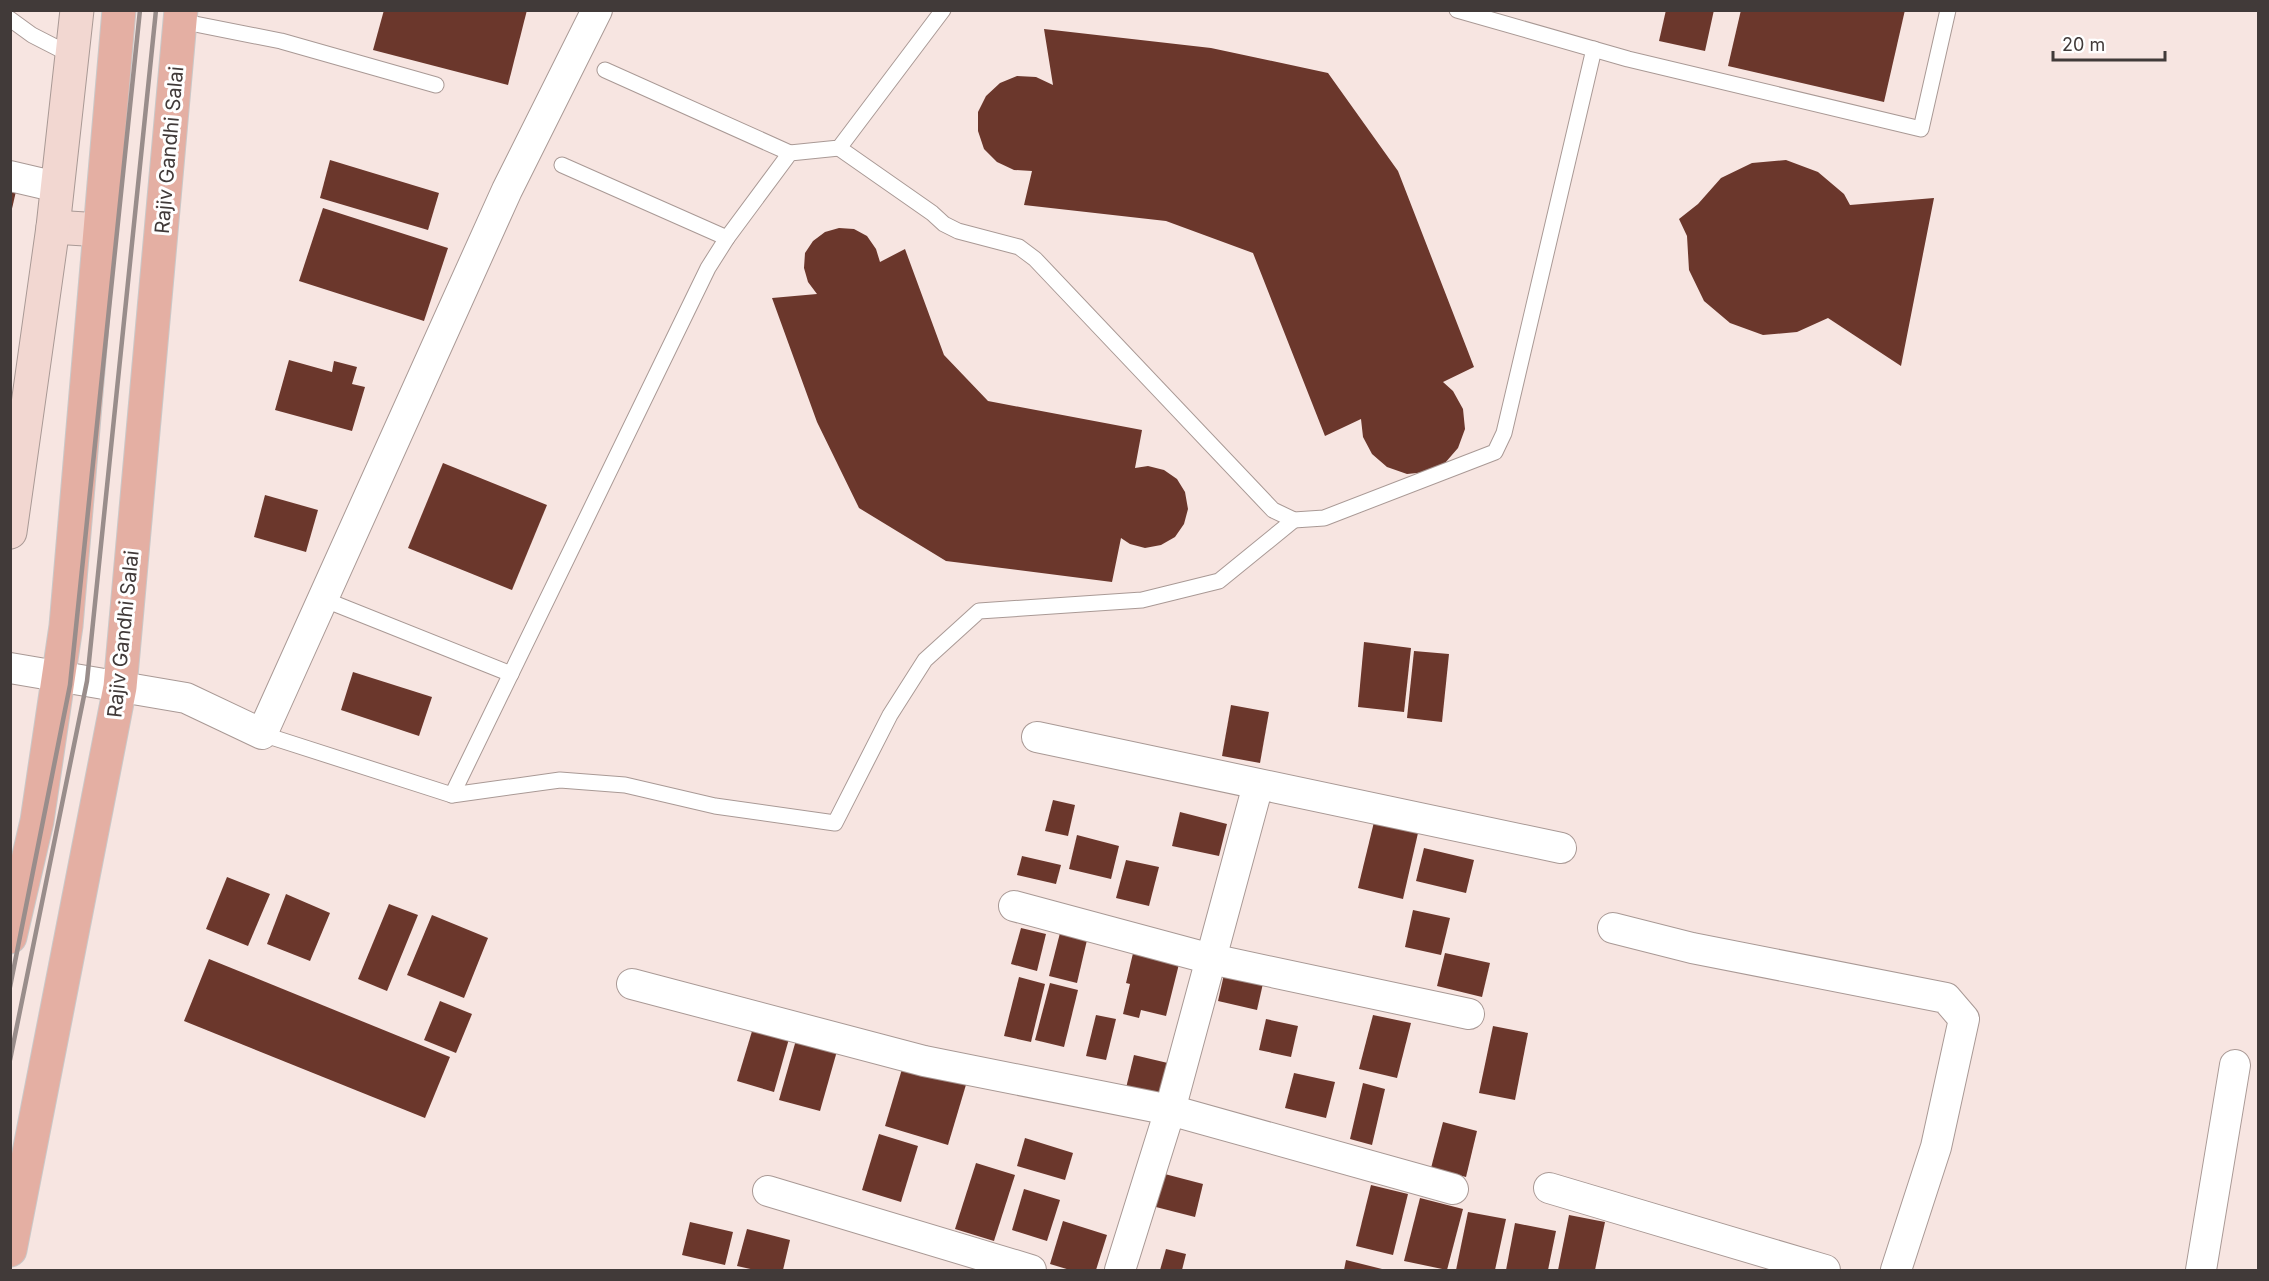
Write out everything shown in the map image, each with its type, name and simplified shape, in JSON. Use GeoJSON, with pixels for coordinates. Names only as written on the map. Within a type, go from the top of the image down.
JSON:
{"type":"FeatureCollection","features":[{"type":"Feature","properties":{"kind":"main road"},"geometry":{"type":"LineString","coordinates":[[10,937],[38,821],[60,676],[101,230],[118,10]]}},
{"type":"Feature","properties":{"kind":"main road","name":"Rajiv Gandhi Salai"},"geometry":{"type":"LineString","coordinates":[[10,1250],[120,687],[181,16]]}},
{"type":"Feature","properties":{"kind":"street"},"geometry":{"type":"LineString","coordinates":[[10,532],[53,227],[77,10]]}},
{"type":"Feature","properties":{"kind":"street"},"geometry":{"type":"LineString","coordinates":[[10,668],[186,698],[262,734],[507,190],[597,10]]}},
{"type":"Feature","properties":{"kind":"street"},"geometry":{"type":"LineString","coordinates":[[10,177],[57,187]]}},
{"type":"Feature","properties":{"kind":"street"},"geometry":{"type":"LineString","coordinates":[[53,227],[101,230]]}},
{"type":"Feature","properties":{"kind":"street"},"geometry":{"type":"LineString","coordinates":[[1037,737],[1561,848]]}},
{"type":"Feature","properties":{"kind":"street"},"geometry":{"type":"LineString","coordinates":[[1120,1270],[1170,1110],[1257,785]]}},
{"type":"Feature","properties":{"kind":"street"},"geometry":{"type":"LineString","coordinates":[[1014,906],[1211,959],[1468,1014]]}},
{"type":"Feature","properties":{"kind":"street"},"geometry":{"type":"LineString","coordinates":[[1613,928],[1692,948],[1946,998],[1964,1019],[1936,1147],[1896,1270]]}},
{"type":"Feature","properties":{"kind":"street"},"geometry":{"type":"LineString","coordinates":[[632,984],[924,1061],[1170,1110],[1453,1189]]}},
{"type":"Feature","properties":{"kind":"street"},"geometry":{"type":"LineString","coordinates":[[2201,1270],[2235,1065]]}},
{"type":"Feature","properties":{"kind":"street"},"geometry":{"type":"LineString","coordinates":[[1549,1188],[1825,1270]]}},
{"type":"Feature","properties":{"kind":"street"},"geometry":{"type":"LineString","coordinates":[[768,1191],[1031,1270]]}},
{"type":"Feature","properties":{"kind":"lane"},"geometry":{"type":"LineString","coordinates":[[839,148],[943,10]]}},
{"type":"Feature","properties":{"kind":"lane"},"geometry":{"type":"LineString","coordinates":[[1457,10],[1594,49],[1921,129],[1948,10]]}},
{"type":"Feature","properties":{"kind":"lane"},"geometry":{"type":"LineString","coordinates":[[181,16],[281,41],[436,85]]}},
{"type":"Feature","properties":{"kind":"lane"},"geometry":{"type":"LineString","coordinates":[[10,19],[32,35],[71,55]]}},
{"type":"Feature","properties":{"kind":"lane"},"geometry":{"type":"LineString","coordinates":[[605,70],[790,153],[839,148],[932,213],[944,224],[958,231],[1019,247],[1035,259],[1274,510],[1294,520],[1324,518],[1494,452],[1504,433],[1594,49]]}},
{"type":"Feature","properties":{"kind":"lane"},"geometry":{"type":"LineString","coordinates":[[452,795],[708,268],[727,238],[790,153]]}},
{"type":"Feature","properties":{"kind":"lane"},"geometry":{"type":"LineString","coordinates":[[562,165],[727,238]]}},
{"type":"Feature","properties":{"kind":"lane"},"geometry":{"type":"LineString","coordinates":[[262,734],[452,795],[560,780],[603,783],[625,785],[715,806],[835,823],[890,715],[926,660],[979,611],[1142,600],[1219,580],[1294,520]]}},
{"type":"Feature","properties":{"kind":"lane"},"geometry":{"type":"LineString","coordinates":[[323,599],[511,674]]}},
{"type":"Feature","properties":{"kind":"building"},"geometry":{"type":"Polygon","coordinates":[[[384,10],[527,10],[508,85],[373,50],[384,10]]]}},
{"type":"Feature","properties":{"kind":"building"},"geometry":{"type":"Polygon","coordinates":[[[1666,10],[1714,10],[1705,51],[1659,41],[1666,10]]]}},
{"type":"Feature","properties":{"kind":"building"},"geometry":{"type":"Polygon","coordinates":[[[1741,10],[1905,10],[1884,102],[1728,66],[1741,10]]]}},
{"type":"Feature","properties":{"kind":"building"},"geometry":{"type":"Polygon","coordinates":[[[1044,29],[1211,48],[1328,73],[1398,171],[1474,367],[1443,382],[1453,391],[1463,409],[1465,429],[1458,448],[1445,463],[1427,472],[1407,474],[1387,467],[1372,454],[1363,437],[1361,419],[1325,436],[1253,253],[1166,221],[1024,205],[1032,171],[1014,170],[997,162],[984,149],[978,131],[978,112],[986,96],[1000,83],[1017,76],[1036,77],[1053,85],[1044,29]]]}},
{"type":"Feature","properties":{"kind":"building"},"geometry":{"type":"Polygon","coordinates":[[[330,160],[439,193],[428,230],[320,198],[330,160]]]}},
{"type":"Feature","properties":{"kind":"building"},"geometry":{"type":"Polygon","coordinates":[[[1786,160],[1818,172],[1844,194],[1850,205],[1934,198],[1901,366],[1828,318],[1797,332],[1763,335],[1730,323],[1704,301],[1689,270],[1687,236],[1679,219],[1698,204],[1721,178],[1752,163],[1786,160]]]}},
{"type":"Feature","properties":{"kind":"building"},"geometry":{"type":"Polygon","coordinates":[[[10,172],[20,174],[11,213],[10,213],[10,172]]]}},
{"type":"Feature","properties":{"kind":"building"},"geometry":{"type":"Polygon","coordinates":[[[323,208],[448,248],[424,321],[299,281],[323,208]]]}},
{"type":"Feature","properties":{"kind":"building"},"geometry":{"type":"Polygon","coordinates":[[[839,228],[854,229],[867,236],[876,249],[880,262],[905,249],[944,355],[988,401],[1142,430],[1135,468],[1148,466],[1164,470],[1177,479],[1185,492],[1188,509],[1184,524],[1175,537],[1161,545],[1145,548],[1130,544],[1121,538],[1112,582],[946,561],[859,508],[817,422],[772,298],[817,294],[808,282],[804,268],[805,253],[813,241],[825,232],[839,228]]]}},
{"type":"Feature","properties":{"kind":"building"},"geometry":{"type":"Polygon","coordinates":[[[289,360],[332,372],[334,361],[357,367],[352,384],[365,387],[352,431],[275,410],[289,360]]]}},
{"type":"Feature","properties":{"kind":"building"},"geometry":{"type":"Polygon","coordinates":[[[443,463],[547,505],[512,590],[408,548],[443,463]]]}},
{"type":"Feature","properties":{"kind":"building"},"geometry":{"type":"Polygon","coordinates":[[[265,495],[318,510],[306,552],[254,537],[265,495]]]}},
{"type":"Feature","properties":{"kind":"building"},"geometry":{"type":"Polygon","coordinates":[[[1364,642],[1411,648],[1404,712],[1358,707],[1364,642]]]}},
{"type":"Feature","properties":{"kind":"building"},"geometry":{"type":"Polygon","coordinates":[[[1414,651],[1449,654],[1442,722],[1407,718],[1414,651]]]}},
{"type":"Feature","properties":{"kind":"building"},"geometry":{"type":"Polygon","coordinates":[[[353,672],[432,697],[419,736],[341,710],[353,672]]]}},
{"type":"Feature","properties":{"kind":"building"},"geometry":{"type":"Polygon","coordinates":[[[1231,705],[1269,712],[1260,763],[1222,756],[1231,705]]]}},
{"type":"Feature","properties":{"kind":"building"},"geometry":{"type":"Polygon","coordinates":[[[1053,800],[1075,805],[1068,836],[1045,831],[1053,800]]]}},
{"type":"Feature","properties":{"kind":"building"},"geometry":{"type":"Polygon","coordinates":[[[1180,812],[1227,824],[1219,856],[1172,846],[1180,812]]]}},
{"type":"Feature","properties":{"kind":"building"},"geometry":{"type":"Polygon","coordinates":[[[1374,822],[1418,833],[1403,899],[1358,888],[1374,822]]]}},
{"type":"Feature","properties":{"kind":"building"},"geometry":{"type":"Polygon","coordinates":[[[1077,835],[1119,846],[1111,879],[1069,869],[1077,835]]]}},
{"type":"Feature","properties":{"kind":"building"},"geometry":{"type":"Polygon","coordinates":[[[1424,848],[1474,860],[1466,893],[1416,881],[1424,848]]]}},
{"type":"Feature","properties":{"kind":"building"},"geometry":{"type":"Polygon","coordinates":[[[1022,856],[1061,865],[1056,884],[1017,875],[1022,856]]]}},
{"type":"Feature","properties":{"kind":"building"},"geometry":{"type":"Polygon","coordinates":[[[1126,860],[1159,867],[1149,906],[1116,898],[1126,860]]]}},
{"type":"Feature","properties":{"kind":"building"},"geometry":{"type":"Polygon","coordinates":[[[227,877],[270,894],[248,946],[206,929],[227,877]]]}},
{"type":"Feature","properties":{"kind":"building"},"geometry":{"type":"Polygon","coordinates":[[[286,894],[330,913],[310,961],[267,944],[286,894]]]}},
{"type":"Feature","properties":{"kind":"building"},"geometry":{"type":"Polygon","coordinates":[[[389,904],[418,915],[387,991],[358,979],[389,904]]]}},
{"type":"Feature","properties":{"kind":"building"},"geometry":{"type":"Polygon","coordinates":[[[1413,910],[1450,918],[1441,955],[1405,947],[1413,910]]]}},
{"type":"Feature","properties":{"kind":"building"},"geometry":{"type":"Polygon","coordinates":[[[432,915],[488,938],[464,998],[407,975],[432,915]]]}},
{"type":"Feature","properties":{"kind":"building"},"geometry":{"type":"Polygon","coordinates":[[[1021,928],[1046,934],[1037,971],[1011,964],[1021,928]]]}},
{"type":"Feature","properties":{"kind":"building"},"geometry":{"type":"Polygon","coordinates":[[[1060,933],[1087,940],[1077,983],[1049,976],[1060,933]]]}},
{"type":"Feature","properties":{"kind":"building"},"geometry":{"type":"Polygon","coordinates":[[[1134,949],[1180,960],[1166,1016],[1141,1010],[1139,1018],[1123,1014],[1130,984],[1126,983],[1134,949]]]}},
{"type":"Feature","properties":{"kind":"building"},"geometry":{"type":"Polygon","coordinates":[[[1445,953],[1490,963],[1482,997],[1437,986],[1445,953]]]}},
{"type":"Feature","properties":{"kind":"building"},"geometry":{"type":"Polygon","coordinates":[[[209,959],[450,1057],[425,1118],[184,1021],[209,959]]]}},
{"type":"Feature","properties":{"kind":"building"},"geometry":{"type":"Polygon","coordinates":[[[1225,970],[1264,979],[1257,1010],[1218,1001],[1225,970]]]}},
{"type":"Feature","properties":{"kind":"building"},"geometry":{"type":"Polygon","coordinates":[[[1019,977],[1045,984],[1031,1042],[1004,1036],[1019,977]]]}},
{"type":"Feature","properties":{"kind":"building"},"geometry":{"type":"Polygon","coordinates":[[[1050,983],[1078,990],[1064,1047],[1035,1040],[1050,983]]]}},
{"type":"Feature","properties":{"kind":"building"},"geometry":{"type":"Polygon","coordinates":[[[440,1001],[472,1014],[456,1053],[424,1040],[440,1001]]]}},
{"type":"Feature","properties":{"kind":"building"},"geometry":{"type":"Polygon","coordinates":[[[1096,1015],[1116,1019],[1106,1060],[1086,1056],[1096,1015]]]}},
{"type":"Feature","properties":{"kind":"building"},"geometry":{"type":"Polygon","coordinates":[[[1373,1015],[1411,1023],[1397,1078],[1359,1069],[1373,1015]]]}},
{"type":"Feature","properties":{"kind":"building"},"geometry":{"type":"Polygon","coordinates":[[[756,1018],[792,1028],[774,1092],[737,1081],[756,1018]]]}},
{"type":"Feature","properties":{"kind":"building"},"geometry":{"type":"Polygon","coordinates":[[[1266,1019],[1298,1026],[1291,1057],[1259,1050],[1266,1019]]]}},
{"type":"Feature","properties":{"kind":"building"},"geometry":{"type":"Polygon","coordinates":[[[1493,1026],[1528,1033],[1515,1100],[1479,1093],[1493,1026]]]}},
{"type":"Feature","properties":{"kind":"building"},"geometry":{"type":"Polygon","coordinates":[[[798,1033],[839,1044],[820,1111],[779,1100],[798,1033]]]}},
{"type":"Feature","properties":{"kind":"building"},"geometry":{"type":"Polygon","coordinates":[[[1134,1055],[1172,1064],[1164,1098],[1126,1088],[1134,1055]]]}},
{"type":"Feature","properties":{"kind":"building"},"geometry":{"type":"Polygon","coordinates":[[[905,1059],[968,1078],[948,1145],[885,1126],[905,1059]]]}},
{"type":"Feature","properties":{"kind":"building"},"geometry":{"type":"Polygon","coordinates":[[[1294,1073],[1335,1082],[1326,1118],[1285,1108],[1294,1073]]]}},
{"type":"Feature","properties":{"kind":"building"},"geometry":{"type":"Polygon","coordinates":[[[1363,1083],[1385,1089],[1372,1145],[1350,1139],[1363,1083]]]}},
{"type":"Feature","properties":{"kind":"building"},"geometry":{"type":"Polygon","coordinates":[[[1443,1122],[1477,1131],[1466,1177],[1431,1168],[1443,1122]]]}},
{"type":"Feature","properties":{"kind":"building"},"geometry":{"type":"Polygon","coordinates":[[[879,1134],[918,1146],[901,1202],[862,1190],[879,1134]]]}},
{"type":"Feature","properties":{"kind":"building"},"geometry":{"type":"Polygon","coordinates":[[[1025,1138],[1073,1153],[1065,1180],[1017,1166],[1025,1138]]]}},
{"type":"Feature","properties":{"kind":"building"},"geometry":{"type":"Polygon","coordinates":[[[976,1163],[1015,1175],[994,1241],[955,1229],[976,1163]]]}},
{"type":"Feature","properties":{"kind":"building"},"geometry":{"type":"Polygon","coordinates":[[[1161,1173],[1203,1184],[1195,1217],[1152,1206],[1161,1173]]]}},
{"type":"Feature","properties":{"kind":"building"},"geometry":{"type":"Polygon","coordinates":[[[1371,1185],[1408,1194],[1393,1255],[1356,1246],[1371,1185]]]}},
{"type":"Feature","properties":{"kind":"building"},"geometry":{"type":"Polygon","coordinates":[[[1024,1189],[1060,1200],[1047,1241],[1012,1230],[1024,1189]]]}},
{"type":"Feature","properties":{"kind":"building"},"geometry":{"type":"Polygon","coordinates":[[[1420,1198],[1463,1209],[1447,1270],[1404,1261],[1420,1198]]]}},
{"type":"Feature","properties":{"kind":"building"},"geometry":{"type":"Polygon","coordinates":[[[1468,1212],[1506,1219],[1495,1270],[1456,1270],[1468,1212]]]}},
{"type":"Feature","properties":{"kind":"building"},"geometry":{"type":"Polygon","coordinates":[[[1569,1215],[1605,1222],[1595,1270],[1558,1270],[1569,1215]]]}},
{"type":"Feature","properties":{"kind":"building"},"geometry":{"type":"Polygon","coordinates":[[[1063,1221],[1107,1235],[1096,1270],[1070,1270],[1050,1264],[1063,1221]]]}},
{"type":"Feature","properties":{"kind":"building"},"geometry":{"type":"Polygon","coordinates":[[[690,1222],[733,1232],[725,1265],[682,1255],[690,1222]]]}},
{"type":"Feature","properties":{"kind":"building"},"geometry":{"type":"Polygon","coordinates":[[[1515,1223],[1556,1231],[1548,1270],[1506,1270],[1515,1223]]]}},
{"type":"Feature","properties":{"kind":"building"},"geometry":{"type":"Polygon","coordinates":[[[747,1229],[790,1240],[783,1270],[755,1270],[737,1266],[747,1229]]]}},
{"type":"Feature","properties":{"kind":"building"},"geometry":{"type":"Polygon","coordinates":[[[1166,1249],[1186,1254],[1182,1270],[1160,1270],[1166,1249]]]}},
{"type":"Feature","properties":{"kind":"building"},"geometry":{"type":"Polygon","coordinates":[[[1346,1260],[1386,1270],[1344,1270],[1346,1260]]]}},
{"type":"Feature","properties":{"kind":"railway"},"geometry":{"type":"LineString","coordinates":[[10,987],[70,685],[140,10]]}},
{"type":"Feature","properties":{"kind":"railway"},"geometry":{"type":"LineString","coordinates":[[10,1060],[87,681],[156,10]]}}]}
